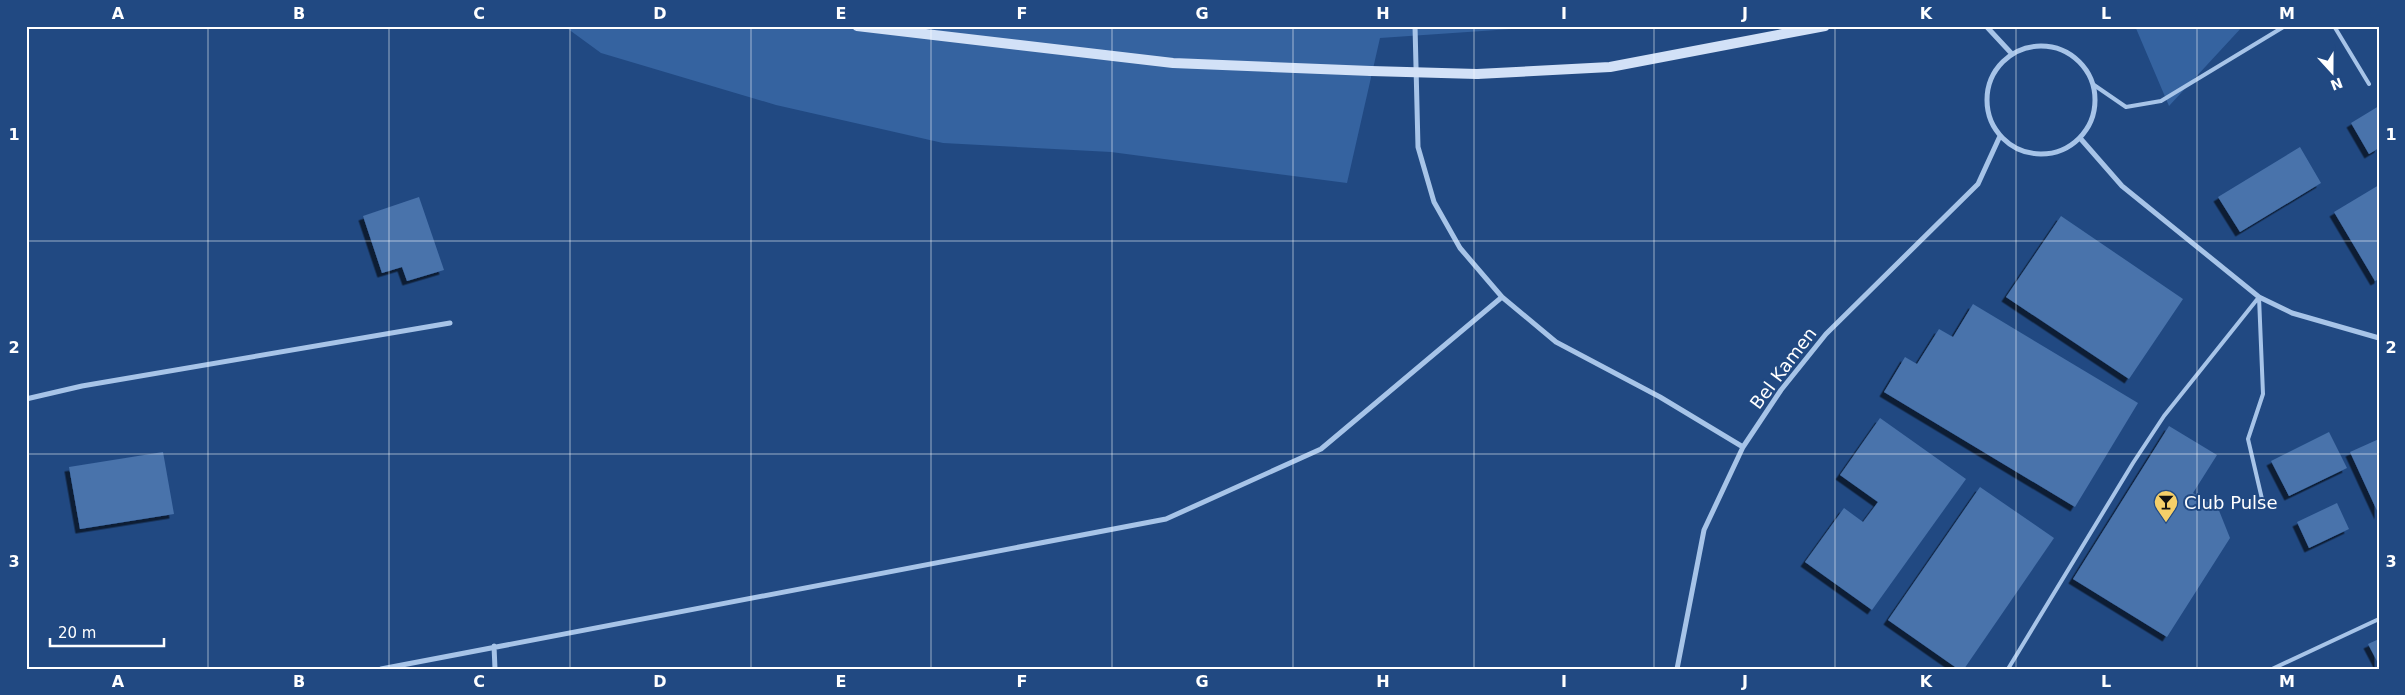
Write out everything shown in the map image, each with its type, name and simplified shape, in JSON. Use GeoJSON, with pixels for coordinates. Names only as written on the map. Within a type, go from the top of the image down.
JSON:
{"type":"FeatureCollection","features":[{"type":"Feature","properties":{"kind":"street"},"geometry":{"type":"LineString","coordinates":[[857,26],[1173,64],[1477,74],[1610,67],[1824,26]]}},
{"type":"Feature","properties":{"kind":"street"},"geometry":{"type":"LineString","coordinates":[[1415,26],[1418,147],[1434,202],[1460,248],[1502,297],[1556,342],[1660,397],[1743,447]]}},
{"type":"Feature","properties":{"kind":"street"},"geometry":{"type":"LineString","coordinates":[[1986,26],[2012,54]]}},
{"type":"Feature","properties":{"kind":"street"},"geometry":{"type":"LineString","coordinates":[[2036,46],[2054,47],[2072,55],[2085,68],[2094,85],[2096,103],[2091,122],[2080,138],[2065,149],[2047,154],[2032,154],[2015,148],[2000,136],[1990,120],[1986,102],[1989,83],[1998,67],[2012,54],[2036,46]]}},
{"type":"Feature","properties":{"kind":"street","name":"Bel Kamen"},"geometry":{"type":"LineString","coordinates":[[1677,669],[1704,530],[1743,447],[1780,390],[1826,334],[1978,184],[2000,136]]}},
{"type":"Feature","properties":{"kind":"street"},"geometry":{"type":"LineString","coordinates":[[2080,138],[2122,186],[2260,297],[2292,313],[2379,338]]}},
{"type":"Feature","properties":{"kind":"street"},"geometry":{"type":"LineString","coordinates":[[381,669],[1166,519],[1321,449],[1502,297]]}},
{"type":"Feature","properties":{"kind":"street"},"geometry":{"type":"LineString","coordinates":[[26,399],[92,384],[450,324]]}},
{"type":"Feature","properties":{"kind":"street"},"geometry":{"type":"LineString","coordinates":[[494,646],[495,669]]}},
{"type":"Feature","properties":{"kind":"lane"},"geometry":{"type":"LineString","coordinates":[[2094,85],[2126,107],[2161,101],[2285,26]]}},
{"type":"Feature","properties":{"kind":"lane"},"geometry":{"type":"LineString","coordinates":[[2334,26],[2369,84]]}},
{"type":"Feature","properties":{"kind":"lane"},"geometry":{"type":"LineString","coordinates":[[2260,297],[2263,394],[2248,439],[2262,499]]}},
{"type":"Feature","properties":{"kind":"lane"},"geometry":{"type":"LineString","coordinates":[[2008,669],[2133,463],[2164,416],[2260,297]]}},
{"type":"Feature","properties":{"kind":"lane"},"geometry":{"type":"LineString","coordinates":[[2272,669],[2379,619]]}},
{"type":"Feature","properties":{"kind":"shaded area"},"geometry":{"type":"Polygon","coordinates":[[[564,26],[1556,26],[1380,38],[1347,183],[1111,152],[943,143],[776,105],[601,53],[564,26]]]}},
{"type":"Feature","properties":{"kind":"shaded area"},"geometry":{"type":"Polygon","coordinates":[[[2135,26],[2243,26],[2169,106],[2135,26]]]}},
{"type":"Feature","properties":{"kind":"building"},"geometry":{"type":"Polygon","coordinates":[[[2379,106],[2379,148],[2369,154],[2351,123],[2379,106]]]}},
{"type":"Feature","properties":{"kind":"building"},"geometry":{"type":"Polygon","coordinates":[[[2300,147],[2321,183],[2240,232],[2218,197],[2300,147]]]}},
{"type":"Feature","properties":{"kind":"building"},"geometry":{"type":"Polygon","coordinates":[[[2379,185],[2379,279],[2375,281],[2334,212],[2379,185]]]}},
{"type":"Feature","properties":{"kind":"building"},"geometry":{"type":"Polygon","coordinates":[[[419,197],[444,270],[407,281],[402,267],[382,273],[363,216],[419,197]]]}},
{"type":"Feature","properties":{"kind":"building"},"geometry":{"type":"Polygon","coordinates":[[[2061,216],[2183,299],[2129,379],[2006,297],[2061,216]]]}},
{"type":"Feature","properties":{"kind":"building"},"geometry":{"type":"Polygon","coordinates":[[[1973,304],[2138,403],[2075,507],[1884,392],[1905,357],[1917,364],[1939,329],[1953,337],[1973,304]]]}},
{"type":"Feature","properties":{"kind":"building"},"geometry":{"type":"Polygon","coordinates":[[[1880,418],[1966,479],[1872,610],[1805,562],[1844,508],[1863,522],[1878,502],[1840,475],[1880,418]]]}},
{"type":"Feature","properties":{"kind":"building","name":"Club Pulse"},"geometry":{"type":"Polygon","coordinates":[[[2169,426],[2217,455],[2193,493],[2218,508],[2230,538],[2167,637],[2073,579],[2169,426]]]}},
{"type":"Feature","properties":{"kind":"building"},"geometry":{"type":"Polygon","coordinates":[[[2329,432],[2347,468],[2289,496],[2271,461],[2329,432]]]}},
{"type":"Feature","properties":{"kind":"building"},"geometry":{"type":"Polygon","coordinates":[[[2379,439],[2379,515],[2350,452],[2379,439]]]}},
{"type":"Feature","properties":{"kind":"building"},"geometry":{"type":"Polygon","coordinates":[[[163,452],[174,514],[80,529],[69,467],[163,452]]]}},
{"type":"Feature","properties":{"kind":"building"},"geometry":{"type":"Polygon","coordinates":[[[1980,487],[2054,538],[1964,669],[1958,669],[1888,620],[1980,487]]]}},
{"type":"Feature","properties":{"kind":"building"},"geometry":{"type":"Polygon","coordinates":[[[2337,503],[2349,529],[2309,548],[2297,522],[2337,503]]]}},
{"type":"Feature","properties":{"kind":"building"},"geometry":{"type":"Polygon","coordinates":[[[2379,639],[2379,665],[2368,644],[2379,639]]]}},
{"type":"Feature","properties":{"kind":"place","name":"Club Pulse"},"geometry":{"type":"Point","coordinates":[2166,523]}}]}
